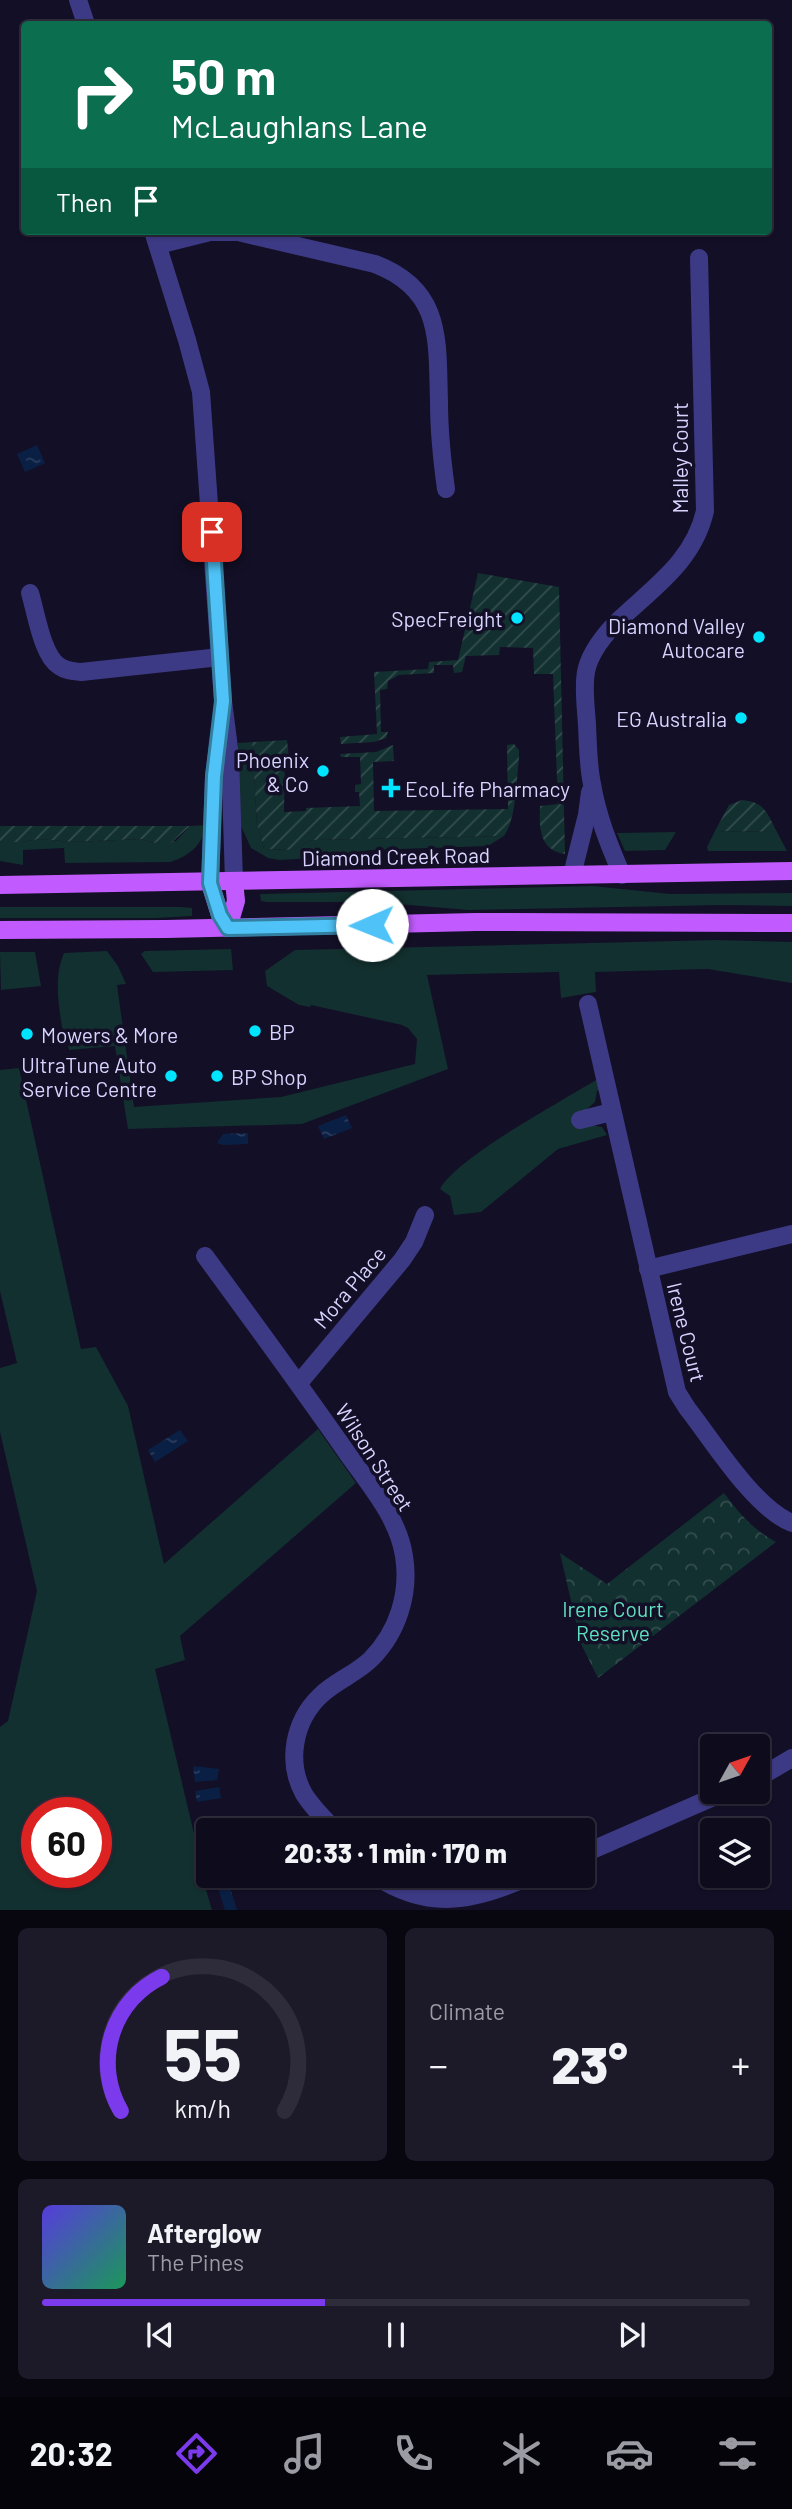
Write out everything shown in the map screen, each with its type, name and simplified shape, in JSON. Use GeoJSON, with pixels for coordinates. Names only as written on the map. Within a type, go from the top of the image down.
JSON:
{"type":"FeatureCollection","features":[{"type":"Feature","properties":{"kind":"main road","name":"Diamond Creek Road"},"geometry":{"type":"LineString","coordinates":[[0,885],[792,871]]}},
{"type":"Feature","properties":{"kind":"main road"},"geometry":{"type":"LineString","coordinates":[[228,928],[236,901],[234,881]]}},
{"type":"Feature","properties":{"kind":"main road"},"geometry":{"type":"LineString","coordinates":[[210,883],[220,915],[228,928]]}},
{"type":"Feature","properties":{"kind":"main road"},"geometry":{"type":"LineString","coordinates":[[0,930],[477,922],[792,923]]}},
{"type":"Feature","properties":{"kind":"street"},"geometry":{"type":"LineString","coordinates":[[78,0],[85,21]]}},
{"type":"Feature","properties":{"kind":"street"},"geometry":{"type":"LineString","coordinates":[[182,235],[155,238],[201,392],[233,815],[234,881]]}},
{"type":"Feature","properties":{"kind":"street"},"geometry":{"type":"LineString","coordinates":[[251,235],[374,264],[393,271],[407,280],[427,305],[437,333],[440,447],[446,489]]}},
{"type":"Feature","properties":{"kind":"street","name":"Malley Court"},"geometry":{"type":"LineString","coordinates":[[622,875],[605,834],[591,782],[584,690],[587,669],[597,646],[611,628],[672,571],[689,552],[701,531],[705,511],[699,258]]}},
{"type":"Feature","properties":{"kind":"street"},"geometry":{"type":"LineString","coordinates":[[30,593],[50,656],[56,665],[67,670],[81,672],[220,657]]}},
{"type":"Feature","properties":{"kind":"street"},"geometry":{"type":"LineString","coordinates":[[210,883],[214,776],[223,701]]}},
{"type":"Feature","properties":{"kind":"street","name":"Malley Court"},"geometry":{"type":"LineString","coordinates":[[572,875],[587,815],[591,782]]}},
{"type":"Feature","properties":{"kind":"street","name":"Irene Court"},"geometry":{"type":"LineString","coordinates":[[588,1004],[677,1392],[761,1503],[792,1523]]}},
{"type":"Feature","properties":{"kind":"street"},"geometry":{"type":"LineString","coordinates":[[580,1120],[611,1112]]}},
{"type":"Feature","properties":{"kind":"street","name":"Mora Place"},"geometry":{"type":"LineString","coordinates":[[299,1383],[402,1260],[414,1242],[425,1215]]}},
{"type":"Feature","properties":{"kind":"street"},"geometry":{"type":"LineString","coordinates":[[648,1269],[792,1234]]}},
{"type":"Feature","properties":{"kind":"street","name":"Wilson Street"},"geometry":{"type":"LineString","coordinates":[[205,1255],[299,1383],[390,1516],[404,1555],[405,1593],[393,1630],[371,1659],[337,1682],[310,1706],[297,1735],[293,1753],[296,1773],[304,1793],[325,1818]]}},
{"type":"Feature","properties":{"kind":"street"},"geometry":{"type":"LineString","coordinates":[[770,1771],[792,1758]]}},
{"type":"Feature","properties":{"kind":"street"},"geometry":{"type":"LineString","coordinates":[[595,1849],[700,1803]]}},
{"type":"Feature","properties":{"kind":"street"},"geometry":{"type":"LineString","coordinates":[[387,1888],[408,1903],[438,1910],[455,1908],[502,1888]]}},
{"type":"Feature","properties":{"kind":"green space"},"geometry":{"type":"Polygon","coordinates":[[[478,573],[559,587],[565,854],[550,848],[542,836],[540,806],[558,804],[553,674],[534,674],[533,648],[500,647],[499,655],[466,656],[462,672],[454,673],[453,665],[434,665],[434,673],[399,675],[388,681],[387,689],[380,690],[381,732],[388,732],[386,738],[374,742],[341,744],[340,737],[377,734],[374,672],[428,669],[429,662],[458,660],[478,573]]]}},
{"type":"Feature","properties":{"kind":"green space"},"geometry":{"type":"Polygon","coordinates":[[[287,740],[289,758],[285,759],[284,812],[306,811],[306,808],[360,806],[359,792],[355,792],[355,785],[361,784],[360,757],[341,757],[340,754],[376,752],[393,745],[394,761],[373,762],[374,811],[508,809],[507,745],[514,744],[519,750],[519,758],[514,809],[508,828],[504,836],[311,840],[294,850],[264,849],[257,824],[252,742],[287,740]]]}},
{"type":"Feature","properties":{"kind":"green space"},"geometry":{"type":"Polygon","coordinates":[[[252,742],[257,824],[264,849],[294,850],[311,840],[504,836],[488,846],[371,850],[280,860],[268,858],[251,848],[240,824],[238,743],[252,742]]]}},
{"type":"Feature","properties":{"kind":"green space"},"geometry":{"type":"Polygon","coordinates":[[[742,800],[761,806],[777,832],[715,831],[729,805],[742,800]]]}},
{"type":"Feature","properties":{"kind":"green space"},"geometry":{"type":"Polygon","coordinates":[[[206,825],[202,839],[194,849],[170,862],[65,863],[64,848],[23,850],[23,865],[0,861],[0,842],[39,839],[72,842],[141,839],[155,843],[176,841],[190,826],[206,825]]]}},
{"type":"Feature","properties":{"kind":"green space"},"geometry":{"type":"Polygon","coordinates":[[[0,826],[190,826],[171,843],[155,843],[141,839],[72,842],[39,839],[0,842],[0,826]]]}},
{"type":"Feature","properties":{"kind":"green space"},"geometry":{"type":"Polygon","coordinates":[[[715,831],[777,832],[787,851],[708,851],[707,847],[715,831]]]}},
{"type":"Feature","properties":{"kind":"green space"},"geometry":{"type":"Polygon","coordinates":[[[676,832],[665,850],[625,851],[617,833],[676,832]]]}},
{"type":"Feature","properties":{"kind":"green space"},"geometry":{"type":"Polygon","coordinates":[[[593,886],[670,894],[792,893],[792,906],[468,910],[374,902],[267,902],[261,901],[260,894],[593,886]]]}},
{"type":"Feature","properties":{"kind":"green space"},"geometry":{"type":"Polygon","coordinates":[[[0,907],[181,907],[192,908],[192,916],[0,918],[0,907]]]}},
{"type":"Feature","properties":{"kind":"green space"},"geometry":{"type":"Polygon","coordinates":[[[717,940],[792,942],[792,983],[708,969],[595,972],[596,992],[561,998],[559,972],[427,975],[448,1069],[302,1124],[128,1129],[115,1046],[69,1050],[66,1033],[63,1033],[59,1003],[59,972],[64,953],[107,951],[126,984],[117,985],[134,1107],[281,1097],[415,1064],[417,1039],[408,1028],[311,1005],[299,1005],[267,986],[265,971],[295,950],[717,940]]]}},
{"type":"Feature","properties":{"kind":"green space"},"geometry":{"type":"Polygon","coordinates":[[[231,949],[233,970],[153,972],[141,954],[145,951],[231,949]]]}},
{"type":"Feature","properties":{"kind":"green space"},"geometry":{"type":"Polygon","coordinates":[[[0,952],[35,952],[41,986],[1,990],[0,952]]]}},
{"type":"Feature","properties":{"kind":"green space"},"geometry":{"type":"Polygon","coordinates":[[[19,1068],[81,1349],[96,1347],[128,1406],[164,1564],[318,1429],[356,1483],[180,1636],[185,1660],[155,1669],[196,1842],[196,1888],[205,1888],[212,1910],[0,1910],[0,1727],[8,1721],[37,1591],[0,1432],[0,1368],[17,1363],[0,1291],[0,1070],[19,1068]]]}},
{"type":"Feature","properties":{"kind":"green space"},"geometry":{"type":"Polygon","coordinates":[[[596,1080],[600,1090],[597,1091],[595,1102],[585,1111],[591,1125],[602,1127],[607,1135],[558,1149],[481,1212],[454,1215],[450,1196],[440,1189],[450,1176],[487,1146],[596,1080]]]}},
{"type":"Feature","properties":{"kind":"green space","name":"Irene Court Reserve"},"geometry":{"type":"Polygon","coordinates":[[[724,1493],[747,1520],[776,1542],[598,1678],[581,1644],[560,1553],[607,1584],[724,1493]]]}},
{"type":"Feature","properties":{"kind":"water"},"geometry":{"type":"Polygon","coordinates":[[[37,445],[45,463],[25,472],[17,454],[37,445]]]}},
{"type":"Feature","properties":{"kind":"water"},"geometry":{"type":"Polygon","coordinates":[[[346,1115],[352,1128],[324,1139],[318,1126],[346,1115]]]}},
{"type":"Feature","properties":{"kind":"water"},"geometry":{"type":"Polygon","coordinates":[[[248,1133],[248,1144],[217,1143],[223,1134],[248,1133]]]}},
{"type":"Feature","properties":{"kind":"water"},"geometry":{"type":"Polygon","coordinates":[[[180,1430],[188,1441],[155,1462],[148,1450],[180,1430]]]}},
{"type":"Feature","properties":{"kind":"water"},"geometry":{"type":"Polygon","coordinates":[[[193,1766],[219,1769],[217,1780],[195,1782],[193,1766]]]}},
{"type":"Feature","properties":{"kind":"water"},"geometry":{"type":"Polygon","coordinates":[[[219,1787],[221,1798],[197,1802],[195,1791],[219,1787]]]}},
{"type":"Feature","properties":{"kind":"water"},"geometry":{"type":"Polygon","coordinates":[[[218,1888],[230,1888],[237,1910],[225,1910],[218,1888]]]}},
{"type":"Feature","properties":{"kind":"place","name":"SpecFreight"},"geometry":{"type":"Point","coordinates":[517,618]}},
{"type":"Feature","properties":{"kind":"place","name":"Diamond Valley Autocare"},"geometry":{"type":"Point","coordinates":[759,637]}},
{"type":"Feature","properties":{"kind":"place","name":"EG Australia"},"geometry":{"type":"Point","coordinates":[741,718]}},
{"type":"Feature","properties":{"kind":"place","name":"Phoenix & Co"},"geometry":{"type":"Point","coordinates":[323,771]}},
{"type":"Feature","properties":{"kind":"place","name":"EcoLife Pharmacy"},"geometry":{"type":"Point","coordinates":[391,788]}},
{"type":"Feature","properties":{"kind":"place","name":"BP"},"geometry":{"type":"Point","coordinates":[255,1031]}},
{"type":"Feature","properties":{"kind":"place","name":"Mowers & More"},"geometry":{"type":"Point","coordinates":[27,1034]}},
{"type":"Feature","properties":{"kind":"place","name":"UltraTune Auto Service Centre"},"geometry":{"type":"Point","coordinates":[171,1076]}},
{"type":"Feature","properties":{"kind":"place","name":"BP Shop"},"geometry":{"type":"Point","coordinates":[217,1076]}},
{"type":"Feature","properties":{"kind":"route"},"geometry":{"type":"LineString","coordinates":[[212,532],[223,701],[214,776],[210,883],[216,906],[228,928],[372,925]]}}]}
